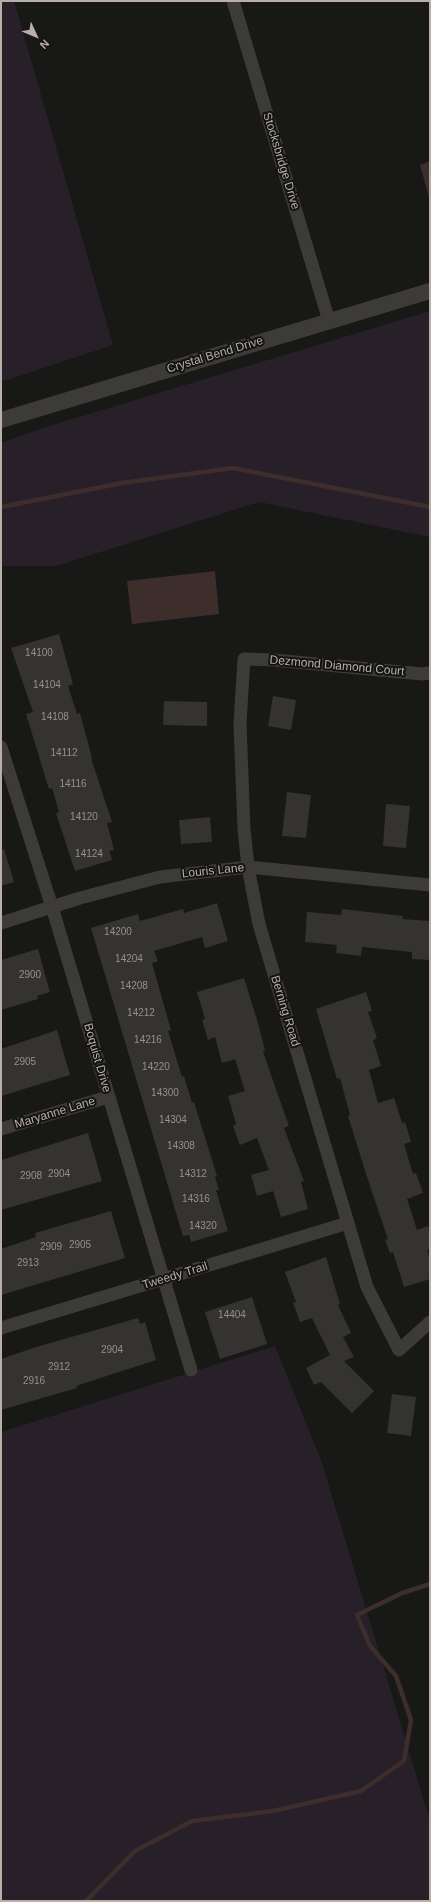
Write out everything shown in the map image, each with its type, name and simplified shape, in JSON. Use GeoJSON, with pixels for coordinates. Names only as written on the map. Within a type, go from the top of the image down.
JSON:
{"type":"FeatureCollection","features":[{"type":"Feature","properties":{"kind":"street","name":"Stocksbridge Drive"},"geometry":{"type":"LineString","coordinates":[[233,1],[329,321]]}},
{"type":"Feature","properties":{"kind":"street","name":"Crystal Bend Drive"},"geometry":{"type":"LineString","coordinates":[[1,420],[430,291]]}},
{"type":"Feature","properties":{"kind":"street","name":"Dezmond Diamond Court"},"geometry":{"type":"LineString","coordinates":[[244,659],[274,660],[422,674],[430,673]]}},
{"type":"Feature","properties":{"kind":"street","name":"Berning Road"},"geometry":{"type":"LineString","coordinates":[[244,659],[240,723],[244,829],[248,867],[259,924],[366,1287],[399,1350],[430,1322]]}},
{"type":"Feature","properties":{"kind":"street","name":"Boquist Drive"},"geometry":{"type":"LineString","coordinates":[[1,747],[52,907],[108,1097],[165,1279],[191,1370]]}},
{"type":"Feature","properties":{"kind":"street","name":"Louris Lane"},"geometry":{"type":"LineString","coordinates":[[1,923],[160,877],[248,867],[430,885]]}},
{"type":"Feature","properties":{"kind":"street","name":"Maryanne Lane"},"geometry":{"type":"LineString","coordinates":[[1,1129],[108,1097]]}},
{"type":"Feature","properties":{"kind":"street","name":"Tweedy Trail"},"geometry":{"type":"LineString","coordinates":[[1,1328],[348,1223]]}},
{"type":"Feature","properties":{"kind":"shaded area"},"geometry":{"type":"Polygon","coordinates":[[[1,1],[14,1],[113,345],[1,382],[1,1]]]}},
{"type":"Feature","properties":{"kind":"shaded area"},"geometry":{"type":"Polygon","coordinates":[[[430,161],[430,201],[420,165],[430,161]]]}},
{"type":"Feature","properties":{"kind":"shaded area"},"geometry":{"type":"Polygon","coordinates":[[[430,311],[430,537],[259,502],[56,566],[1,566],[1,443],[46,427],[430,311]]]}},
{"type":"Feature","properties":{"kind":"shaded area"},"geometry":{"type":"Polygon","coordinates":[[[215,571],[219,614],[132,624],[127,581],[215,571]]]}},
{"type":"Feature","properties":{"kind":"shaded area"},"geometry":{"type":"Polygon","coordinates":[[[275,1346],[322,1463],[430,1821],[430,1901],[1,1901],[1,1432],[275,1346]]]}},
{"type":"Feature","properties":{"kind":"building"},"geometry":{"type":"Polygon","coordinates":[[[59,634],[73,684],[68,686],[77,714],[80,713],[91,758],[112,822],[107,823],[114,850],[109,851],[112,860],[75,871],[56,813],[59,812],[52,788],[49,789],[26,714],[33,712],[11,648],[59,634]]]}},
{"type":"Feature","properties":{"kind":"building"},"geometry":{"type":"Polygon","coordinates":[[[273,696],[296,700],[291,730],[268,726],[273,696]]]}},
{"type":"Feature","properties":{"kind":"building"},"geometry":{"type":"Polygon","coordinates":[[[164,701],[207,702],[207,726],[163,725],[164,701]]]}},
{"type":"Feature","properties":{"kind":"building"},"geometry":{"type":"Polygon","coordinates":[[[287,792],[311,795],[306,838],[282,836],[287,792]]]}},
{"type":"Feature","properties":{"kind":"building"},"geometry":{"type":"Polygon","coordinates":[[[386,804],[410,806],[406,848],[383,846],[386,804]]]}},
{"type":"Feature","properties":{"kind":"building"},"geometry":{"type":"Polygon","coordinates":[[[210,817],[212,842],[181,844],[179,820],[210,817]]]}},
{"type":"Feature","properties":{"kind":"building"},"geometry":{"type":"Polygon","coordinates":[[[4,849],[14,882],[1,886],[1,850],[4,849]]]}},
{"type":"Feature","properties":{"kind":"building"},"geometry":{"type":"Polygon","coordinates":[[[217,903],[228,941],[205,948],[202,937],[154,951],[158,961],[152,963],[171,1030],[168,1031],[182,1077],[184,1076],[192,1103],[194,1102],[217,1176],[215,1177],[219,1190],[216,1190],[228,1231],[191,1242],[189,1235],[183,1236],[91,928],[138,914],[140,921],[183,909],[184,913],[217,903]]]}},
{"type":"Feature","properties":{"kind":"building"},"geometry":{"type":"Polygon","coordinates":[[[342,909],[403,916],[402,919],[430,921],[430,960],[412,959],[412,952],[362,947],[361,956],[336,953],[337,945],[305,942],[307,912],[341,915],[342,909]]]}},
{"type":"Feature","properties":{"kind":"building"},"geometry":{"type":"Polygon","coordinates":[[[38,949],[50,992],[37,996],[38,999],[1,1010],[1,960],[38,949]]]}},
{"type":"Feature","properties":{"kind":"building"},"geometry":{"type":"Polygon","coordinates":[[[244,978],[258,1023],[265,1051],[263,1052],[289,1126],[284,1128],[304,1181],[301,1182],[308,1209],[281,1217],[273,1191],[257,1196],[251,1175],[269,1170],[257,1138],[240,1145],[233,1126],[236,1124],[228,1096],[245,1091],[235,1059],[222,1063],[215,1037],[208,1040],[202,1020],[205,1019],[197,992],[244,978]]]}},
{"type":"Feature","properties":{"kind":"building"},"geometry":{"type":"Polygon","coordinates":[[[366,992],[372,1011],[368,1012],[377,1038],[373,1040],[381,1066],[369,1070],[378,1103],[394,1098],[402,1123],[405,1122],[411,1142],[404,1144],[413,1174],[416,1173],[423,1193],[407,1199],[417,1230],[428,1226],[430,1233],[430,1249],[427,1250],[430,1260],[430,1279],[404,1287],[393,1252],[390,1253],[385,1240],[388,1239],[348,1116],[350,1115],[340,1078],[337,1079],[316,1009],[366,992]]]}},
{"type":"Feature","properties":{"kind":"building"},"geometry":{"type":"Polygon","coordinates":[[[57,1030],[70,1075],[1,1096],[1,1049],[57,1030]]]}},
{"type":"Feature","properties":{"kind":"building"},"geometry":{"type":"Polygon","coordinates":[[[88,1133],[102,1181],[1,1210],[1,1160],[88,1133]]]}},
{"type":"Feature","properties":{"kind":"building"},"geometry":{"type":"Polygon","coordinates":[[[111,1211],[125,1258],[1,1295],[1,1249],[36,1237],[35,1233],[111,1211]]]}},
{"type":"Feature","properties":{"kind":"building"},"geometry":{"type":"Polygon","coordinates":[[[326,1257],[340,1304],[338,1305],[351,1333],[343,1337],[354,1357],[344,1361],[374,1391],[352,1413],[321,1382],[314,1385],[306,1368],[330,1355],[312,1318],[300,1322],[293,1303],[296,1302],[285,1272],[326,1257]]]}},
{"type":"Feature","properties":{"kind":"building"},"geometry":{"type":"Polygon","coordinates":[[[252,1297],[267,1344],[220,1359],[205,1312],[252,1297]]]}},
{"type":"Feature","properties":{"kind":"building"},"geometry":{"type":"Polygon","coordinates":[[[138,1318],[140,1324],[145,1322],[156,1360],[76,1386],[77,1388],[1,1410],[1,1359],[36,1347],[138,1318]]]}},
{"type":"Feature","properties":{"kind":"building"},"geometry":{"type":"Polygon","coordinates":[[[392,1394],[416,1397],[411,1436],[387,1433],[392,1394]]]}},
{"type":"Feature","properties":{"kind":"waterway"},"geometry":{"type":"LineString","coordinates":[[1,507],[122,483],[233,468],[430,507]]}},
{"type":"Feature","properties":{"kind":"waterway"},"geometry":{"type":"LineString","coordinates":[[86,1901],[135,1851],[192,1821],[273,1811],[361,1791],[404,1761],[411,1720],[396,1676],[370,1646],[357,1615],[402,1593],[430,1584]]}}]}
